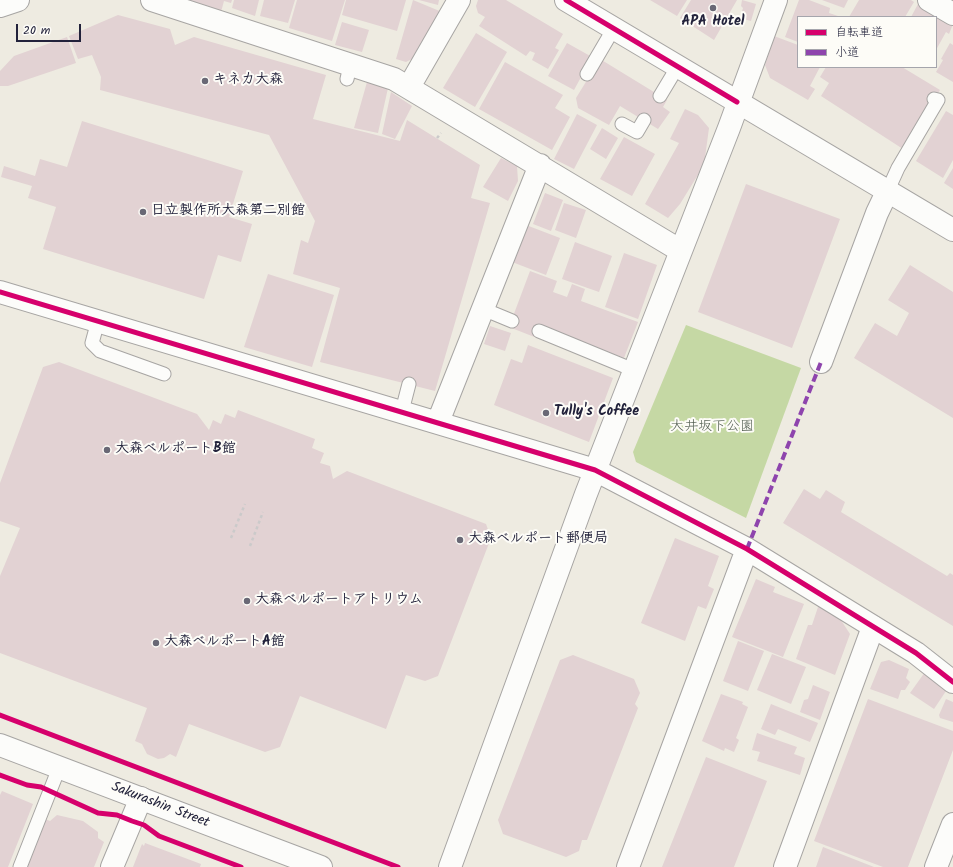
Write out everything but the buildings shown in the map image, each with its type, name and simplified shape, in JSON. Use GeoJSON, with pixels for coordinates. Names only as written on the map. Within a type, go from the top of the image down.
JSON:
{"type":"FeatureCollection","features":[{"type":"Feature","properties":{"kind":"street"},"geometry":{"type":"LineString","coordinates":[[0,6],[18,0]]}},
{"type":"Feature","properties":{"kind":"street"},"geometry":{"type":"LineString","coordinates":[[152,0],[348,72],[394,78],[681,251]]}},
{"type":"Feature","properties":{"kind":"street"},"geometry":{"type":"LineString","coordinates":[[408,87],[459,0]]}},
{"type":"Feature","properties":{"kind":"street"},"geometry":{"type":"LineString","coordinates":[[566,0],[953,230]]}},
{"type":"Feature","properties":{"kind":"street"},"geometry":{"type":"LineString","coordinates":[[450,867],[596,470],[729,128],[776,0]]}},
{"type":"Feature","properties":{"kind":"street"},"geometry":{"type":"LineString","coordinates":[[929,0],[953,14]]}},
{"type":"Feature","properties":{"kind":"street"},"geometry":{"type":"LineString","coordinates":[[438,422],[540,165]]}},
{"type":"Feature","properties":{"kind":"street"},"geometry":{"type":"LineString","coordinates":[[820,362],[877,213],[888,190]]}},
{"type":"Feature","properties":{"kind":"street"},"geometry":{"type":"LineString","coordinates":[[0,292],[596,470],[747,549],[916,653],[953,682]]}},
{"type":"Feature","properties":{"kind":"street"},"geometry":{"type":"LineString","coordinates":[[628,867],[747,549]]}},
{"type":"Feature","properties":{"kind":"street"},"geometry":{"type":"LineString","coordinates":[[785,867],[873,627]]}},
{"type":"Feature","properties":{"kind":"street","name":"Sakurashin Street"},"geometry":{"type":"LineString","coordinates":[[0,745],[320,867]]}},
{"type":"Feature","properties":{"kind":"street"},"geometry":{"type":"LineString","coordinates":[[112,867],[141,798]]}},
{"type":"Feature","properties":{"kind":"street"},"geometry":{"type":"LineString","coordinates":[[936,867],[953,824]]}},
{"type":"Feature","properties":{"kind":"lane"},"geometry":{"type":"LineString","coordinates":[[587,74],[614,28]]}},
{"type":"Feature","properties":{"kind":"lane"},"geometry":{"type":"LineString","coordinates":[[660,96],[678,66]]}},
{"type":"Feature","properties":{"kind":"lane"},"geometry":{"type":"LineString","coordinates":[[888,190],[898,168],[938,100],[934,99]]}},
{"type":"Feature","properties":{"kind":"lane"},"geometry":{"type":"LineString","coordinates":[[622,124],[637,132],[644,120]]}},
{"type":"Feature","properties":{"kind":"lane"},"geometry":{"type":"LineString","coordinates":[[483,309],[512,321]]}},
{"type":"Feature","properties":{"kind":"lane"},"geometry":{"type":"LineString","coordinates":[[98,321],[92,343],[100,351],[164,374]]}},
{"type":"Feature","properties":{"kind":"lane"},"geometry":{"type":"LineString","coordinates":[[539,331],[624,366]]}},
{"type":"Feature","properties":{"kind":"lane"},"geometry":{"type":"LineString","coordinates":[[402,411],[409,384]]}},
{"type":"Feature","properties":{"kind":"lane"},"geometry":{"type":"LineString","coordinates":[[20,867],[59,768]]}},
{"type":"Feature","properties":{"kind":"path"},"geometry":{"type":"LineString","coordinates":[[231,538],[245,504]]}},
{"type":"Feature","properties":{"kind":"path"},"geometry":{"type":"LineString","coordinates":[[250,546],[263,512]]}},
{"type":"Feature","properties":{"kind":"green space","name":"大井坂下公園"},"geometry":{"type":"Polygon","coordinates":[[[686,325],[801,368],[746,518],[636,462],[633,452],[686,325]]]}},
{"type":"Feature","properties":{"kind":"marked path"},"geometry":{"type":"LineString","coordinates":[[747,549],[821,362]]}},
{"type":"Feature","properties":{"kind":"cycle path"},"geometry":{"type":"LineString","coordinates":[[566,0],[737,102]]}},
{"type":"Feature","properties":{"kind":"cycle path"},"geometry":{"type":"LineString","coordinates":[[0,292],[595,470],[747,549],[916,653],[953,682]]}},
{"type":"Feature","properties":{"kind":"cycle path"},"geometry":{"type":"LineString","coordinates":[[0,715],[398,867]]}},
{"type":"Feature","properties":{"kind":"cycle path"},"geometry":{"type":"LineString","coordinates":[[0,775],[27,785],[41,787],[98,813],[117,815],[144,825],[159,836],[241,867]]}},
{"type":"Feature","properties":{"kind":"place","name":"APA Hotel"},"geometry":{"type":"Point","coordinates":[713,8]}},
{"type":"Feature","properties":{"kind":"place","name":"キネカ大森"},"geometry":{"type":"Point","coordinates":[205,81]}},
{"type":"Feature","properties":{"kind":"place","name":"日立製作所大森第二別館"},"geometry":{"type":"Point","coordinates":[143,212]}},
{"type":"Feature","properties":{"kind":"place","name":"Tully's Coffee"},"geometry":{"type":"Point","coordinates":[546,413]}},
{"type":"Feature","properties":{"kind":"place","name":"大森ベルポートB館"},"geometry":{"type":"Point","coordinates":[107,450]}},
{"type":"Feature","properties":{"kind":"place","name":"大森ベルポート郵便局"},"geometry":{"type":"Point","coordinates":[460,540]}},
{"type":"Feature","properties":{"kind":"place","name":"大森ベルポートアトリウム"},"geometry":{"type":"Point","coordinates":[247,601]}},
{"type":"Feature","properties":{"kind":"place","name":"大森ベルポートA館"},"geometry":{"type":"Point","coordinates":[156,643]}}]}
